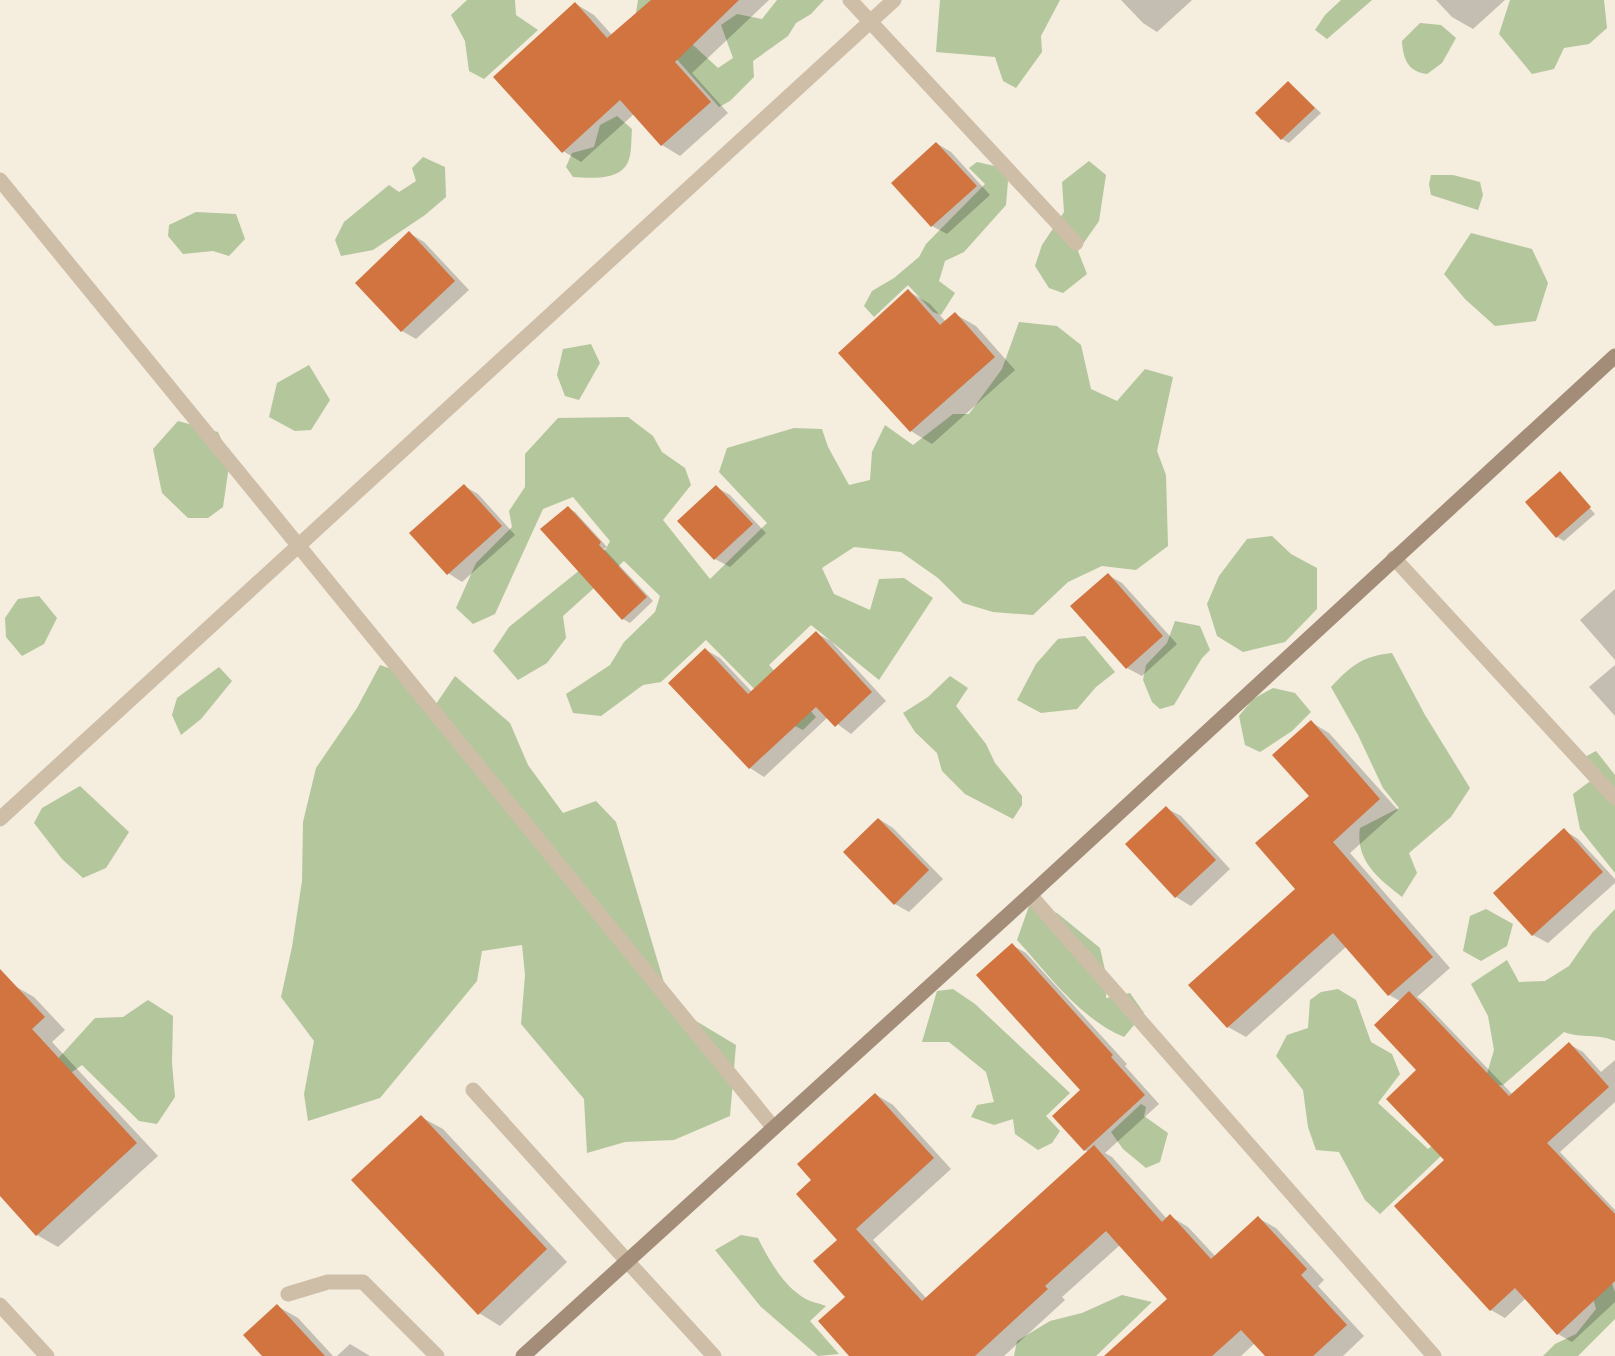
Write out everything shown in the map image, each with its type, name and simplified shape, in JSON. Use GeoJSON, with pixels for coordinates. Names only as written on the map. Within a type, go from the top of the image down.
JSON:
{"type":"FeatureCollection","features":[{"type":"Feature","properties":{"kind":"street"},"geometry":{"type":"LineString","coordinates":[[850,0],[1076,243]]}},
{"type":"Feature","properties":{"kind":"street"},"geometry":{"type":"LineString","coordinates":[[0,819],[894,0]]}},
{"type":"Feature","properties":{"kind":"street"},"geometry":{"type":"LineString","coordinates":[[0,180],[773,1126]]}},
{"type":"Feature","properties":{"kind":"street"},"geometry":{"type":"LineString","coordinates":[[523,1356],[628,1262],[773,1126],[1030,895],[1615,356]]}},
{"type":"Feature","properties":{"kind":"street"},"geometry":{"type":"LineString","coordinates":[[1394,558],[1615,798]]}},
{"type":"Feature","properties":{"kind":"street"},"geometry":{"type":"LineString","coordinates":[[1030,895],[1434,1356]]}},
{"type":"Feature","properties":{"kind":"street"},"geometry":{"type":"LineString","coordinates":[[473,1090],[714,1356]]}},
{"type":"Feature","properties":{"kind":"street"},"geometry":{"type":"LineString","coordinates":[[288,1294],[328,1282],[363,1282],[437,1356]]}},
{"type":"Feature","properties":{"kind":"street"},"geometry":{"type":"LineString","coordinates":[[0,1305],[47,1356]]}},
{"type":"Feature","properties":{"kind":"green space"},"geometry":{"type":"Polygon","coordinates":[[[467,0],[515,0],[516,15],[538,30],[484,79],[469,71],[465,41],[451,15],[467,0]]]}},
{"type":"Feature","properties":{"kind":"green space"},"geometry":{"type":"Polygon","coordinates":[[[638,0],[677,0],[680,33],[718,68],[733,58],[721,25],[737,14],[762,19],[777,0],[824,0],[811,14],[796,23],[788,36],[753,61],[754,77],[730,101],[719,107],[636,13],[638,0]]]}},
{"type":"Feature","properties":{"kind":"green space"},"geometry":{"type":"Polygon","coordinates":[[[940,0],[1060,0],[1041,36],[1042,52],[1016,88],[1003,81],[995,57],[936,52],[940,0]]]}},
{"type":"Feature","properties":{"kind":"green space"},"geometry":{"type":"Polygon","coordinates":[[[1341,0],[1372,0],[1327,39],[1315,30],[1325,15],[1341,0]]]}},
{"type":"Feature","properties":{"kind":"green space"},"geometry":{"type":"Polygon","coordinates":[[[1510,0],[1604,0],[1607,28],[1589,44],[1564,48],[1554,69],[1532,74],[1499,34],[1510,0]]]}},
{"type":"Feature","properties":{"kind":"green space"},"geometry":{"type":"Polygon","coordinates":[[[1420,23],[1441,25],[1456,38],[1442,63],[1427,74],[1415,71],[1408,64],[1402,41],[1420,23]]]}},
{"type":"Feature","properties":{"kind":"green space"},"geometry":{"type":"Polygon","coordinates":[[[617,116],[632,129],[630,154],[624,168],[604,177],[573,177],[566,167],[572,153],[594,147],[600,125],[617,116]]]}},
{"type":"Feature","properties":{"kind":"green space"},"geometry":{"type":"Polygon","coordinates":[[[423,157],[445,167],[446,197],[425,215],[373,250],[341,256],[335,240],[344,222],[389,185],[399,192],[416,181],[412,168],[423,157]]]}},
{"type":"Feature","properties":{"kind":"green space"},"geometry":{"type":"Polygon","coordinates":[[[1089,161],[1106,175],[1099,221],[1078,251],[1087,274],[1063,293],[1049,288],[1035,266],[1042,245],[1064,212],[1062,182],[1089,161]]]}},
{"type":"Feature","properties":{"kind":"green space"},"geometry":{"type":"Polygon","coordinates":[[[977,162],[1004,168],[1008,181],[1006,205],[964,252],[945,261],[939,281],[955,293],[941,315],[933,312],[908,285],[874,317],[864,306],[872,291],[894,278],[919,257],[926,244],[985,184],[969,168],[977,162]]]}},
{"type":"Feature","properties":{"kind":"green space"},"geometry":{"type":"Polygon","coordinates":[[[1431,175],[1453,175],[1480,182],[1483,195],[1478,210],[1431,195],[1429,184],[1431,175]]]}},
{"type":"Feature","properties":{"kind":"green space"},"geometry":{"type":"Polygon","coordinates":[[[196,212],[236,214],[245,239],[229,256],[213,251],[183,254],[168,236],[169,225],[196,212]]]}},
{"type":"Feature","properties":{"kind":"green space"},"geometry":{"type":"Polygon","coordinates":[[[1471,233],[1532,249],[1548,283],[1536,321],[1495,326],[1465,299],[1444,274],[1471,233]]]}},
{"type":"Feature","properties":{"kind":"green space"},"geometry":{"type":"Polygon","coordinates":[[[1019,322],[1057,326],[1081,345],[1091,389],[1117,401],[1145,369],[1173,377],[1157,451],[1166,475],[1168,546],[1136,570],[1102,566],[1068,582],[1033,615],[993,612],[963,603],[938,578],[901,552],[854,547],[822,568],[834,594],[870,610],[879,579],[904,578],[933,598],[879,680],[811,625],[769,665],[816,717],[803,730],[787,722],[706,640],[661,682],[643,685],[601,716],[573,713],[566,694],[610,665],[624,642],[655,612],[660,596],[624,561],[563,616],[566,638],[547,663],[518,680],[493,651],[509,627],[606,549],[610,541],[573,497],[543,509],[495,614],[473,624],[456,608],[476,563],[512,527],[509,511],[525,487],[525,454],[558,418],[628,417],[653,436],[662,452],[685,468],[691,485],[663,520],[710,579],[767,523],[719,472],[727,448],[794,428],[822,429],[828,447],[849,485],[870,480],[872,452],[885,425],[913,445],[953,414],[969,414],[1002,369],[1019,322]]]}},
{"type":"Feature","properties":{"kind":"green space"},"geometry":{"type":"Polygon","coordinates":[[[591,344],[600,363],[579,400],[565,396],[557,375],[563,349],[591,344]]]}},
{"type":"Feature","properties":{"kind":"green space"},"geometry":{"type":"Polygon","coordinates":[[[309,365],[330,400],[311,430],[295,431],[269,417],[277,383],[309,365]]]}},
{"type":"Feature","properties":{"kind":"green space"},"geometry":{"type":"Polygon","coordinates":[[[178,421],[218,432],[230,459],[223,507],[208,518],[188,518],[162,493],[153,449],[178,421]]]}},
{"type":"Feature","properties":{"kind":"green space"},"geometry":{"type":"Polygon","coordinates":[[[1272,536],[1291,554],[1317,568],[1317,609],[1285,642],[1243,652],[1217,636],[1207,604],[1219,576],[1247,539],[1272,536]]]}},
{"type":"Feature","properties":{"kind":"green space"},"geometry":{"type":"Polygon","coordinates":[[[39,596],[57,618],[44,644],[22,656],[6,637],[5,618],[18,599],[39,596]]]}},
{"type":"Feature","properties":{"kind":"green space"},"geometry":{"type":"Polygon","coordinates":[[[1175,621],[1200,626],[1210,650],[1202,658],[1174,705],[1160,709],[1152,702],[1143,680],[1146,665],[1167,643],[1175,621]]]}},
{"type":"Feature","properties":{"kind":"green space"},"geometry":{"type":"Polygon","coordinates":[[[1085,636],[1115,672],[1096,687],[1077,709],[1041,713],[1017,700],[1036,664],[1058,639],[1085,636]]]}},
{"type":"Feature","properties":{"kind":"green space"},"geometry":{"type":"Polygon","coordinates":[[[1392,653],[1425,715],[1470,788],[1451,817],[1409,853],[1417,873],[1402,897],[1370,868],[1359,840],[1360,828],[1399,808],[1383,788],[1358,735],[1331,687],[1358,663],[1382,654],[1392,653]]]}},
{"type":"Feature","properties":{"kind":"green space"},"geometry":{"type":"Polygon","coordinates":[[[380,665],[411,676],[434,707],[455,676],[510,723],[528,765],[563,813],[596,801],[616,822],[671,1006],[736,1045],[730,1116],[674,1140],[625,1142],[587,1153],[584,1099],[521,1024],[525,975],[522,945],[482,951],[477,981],[380,1098],[308,1121],[304,1094],[314,1041],[281,997],[292,947],[302,881],[303,822],[316,768],[357,708],[380,665]]]}},
{"type":"Feature","properties":{"kind":"green space"},"geometry":{"type":"Polygon","coordinates":[[[219,667],[232,681],[201,719],[181,735],[172,715],[177,698],[219,667]]]}},
{"type":"Feature","properties":{"kind":"green space"},"geometry":{"type":"Polygon","coordinates":[[[950,676],[968,688],[956,706],[986,744],[995,763],[1022,796],[1022,805],[1013,819],[965,794],[942,771],[937,753],[915,732],[903,713],[928,697],[950,676]]]}},
{"type":"Feature","properties":{"kind":"green space"},"geometry":{"type":"Polygon","coordinates":[[[1273,688],[1295,693],[1311,712],[1292,731],[1260,752],[1245,745],[1239,716],[1253,699],[1273,688]]]}},
{"type":"Feature","properties":{"kind":"green space"},"geometry":{"type":"Polygon","coordinates":[[[1596,751],[1615,775],[1615,873],[1580,829],[1573,794],[1593,779],[1581,759],[1596,751]]]}},
{"type":"Feature","properties":{"kind":"green space"},"geometry":{"type":"Polygon","coordinates":[[[80,786],[129,832],[106,868],[83,878],[62,859],[34,823],[42,808],[80,786]]]}},
{"type":"Feature","properties":{"kind":"green space"},"geometry":{"type":"Polygon","coordinates":[[[1029,906],[1057,913],[1100,948],[1107,979],[1106,998],[1130,993],[1144,1013],[1124,1037],[1093,1019],[1079,1007],[1053,982],[1017,940],[1029,906]]]}},
{"type":"Feature","properties":{"kind":"green space"},"geometry":{"type":"Polygon","coordinates":[[[1486,909],[1513,924],[1507,946],[1481,961],[1463,951],[1470,916],[1486,909]]]}},
{"type":"Feature","properties":{"kind":"green space"},"geometry":{"type":"Polygon","coordinates":[[[1615,909],[1615,1041],[1564,1032],[1503,1085],[1483,1087],[1494,1050],[1488,1016],[1471,984],[1507,960],[1519,982],[1545,981],[1569,966],[1592,933],[1615,909]]]}},
{"type":"Feature","properties":{"kind":"green space"},"geometry":{"type":"Polygon","coordinates":[[[953,989],[975,1004],[1070,1093],[1046,1116],[1060,1131],[1052,1143],[1038,1150],[1015,1134],[1013,1119],[994,1125],[971,1117],[977,1105],[994,1102],[986,1072],[949,1042],[922,1042],[937,991],[953,989]]]}},
{"type":"Feature","properties":{"kind":"green space"},"geometry":{"type":"Polygon","coordinates":[[[1338,989],[1356,1000],[1371,1042],[1392,1054],[1400,1074],[1378,1103],[1428,1149],[1445,1135],[1442,1155],[1380,1214],[1365,1200],[1339,1152],[1316,1150],[1308,1127],[1303,1090],[1276,1056],[1287,1035],[1308,1028],[1310,1000],[1321,992],[1338,989]]]}},
{"type":"Feature","properties":{"kind":"green space"},"geometry":{"type":"Polygon","coordinates":[[[148,1000],[173,1016],[172,1063],[175,1097],[157,1124],[139,1121],[82,1065],[48,1089],[33,1086],[95,1018],[123,1017],[148,1000]]]}},
{"type":"Feature","properties":{"kind":"green space"},"geometry":{"type":"Polygon","coordinates":[[[1141,1104],[1146,1107],[1144,1116],[1168,1133],[1160,1162],[1146,1168],[1123,1149],[1111,1132],[1141,1104]]]}},
{"type":"Feature","properties":{"kind":"green space"},"geometry":{"type":"Polygon","coordinates":[[[741,1235],[758,1238],[777,1271],[796,1293],[826,1306],[810,1321],[839,1354],[818,1356],[761,1307],[715,1250],[741,1235]]]}},
{"type":"Feature","properties":{"kind":"green space"},"geometry":{"type":"Polygon","coordinates":[[[1608,1272],[1615,1292],[1615,1319],[1578,1356],[1543,1356],[1555,1344],[1576,1334],[1596,1309],[1590,1288],[1608,1272]]]}},
{"type":"Feature","properties":{"kind":"green space"},"geometry":{"type":"Polygon","coordinates":[[[1122,1295],[1152,1302],[1096,1356],[1014,1356],[1017,1341],[1050,1321],[1082,1313],[1122,1295]]]}},
{"type":"Feature","properties":{"kind":"building"},"geometry":{"type":"Polygon","coordinates":[[[651,0],[739,0],[675,62],[711,102],[661,146],[620,100],[562,153],[493,77],[575,2],[607,38],[651,0]]]}},
{"type":"Feature","properties":{"kind":"building"},"geometry":{"type":"Polygon","coordinates":[[[1288,81],[1315,108],[1281,140],[1255,113],[1288,81]]]}},
{"type":"Feature","properties":{"kind":"building"},"geometry":{"type":"Polygon","coordinates":[[[936,142],[977,186],[931,227],[891,183],[936,142]]]}},
{"type":"Feature","properties":{"kind":"building"},"geometry":{"type":"Polygon","coordinates":[[[409,231],[455,281],[401,332],[355,283],[409,231]]]}},
{"type":"Feature","properties":{"kind":"building"},"geometry":{"type":"Polygon","coordinates":[[[908,289],[940,325],[955,312],[995,357],[910,432],[838,353],[908,289]]]}},
{"type":"Feature","properties":{"kind":"building"},"geometry":{"type":"Polygon","coordinates":[[[1560,471],[1591,507],[1556,538],[1525,502],[1560,471]]]}},
{"type":"Feature","properties":{"kind":"building"},"geometry":{"type":"Polygon","coordinates":[[[464,484],[502,526],[447,575],[409,533],[464,484]]]}},
{"type":"Feature","properties":{"kind":"building"},"geometry":{"type":"Polygon","coordinates":[[[716,485],[753,524],[714,560],[677,521],[716,485]]]}},
{"type":"Feature","properties":{"kind":"building"},"geometry":{"type":"Polygon","coordinates":[[[568,506],[601,542],[599,545],[647,597],[622,620],[540,529],[568,506]]]}},
{"type":"Feature","properties":{"kind":"building"},"geometry":{"type":"Polygon","coordinates":[[[1108,573],[1163,636],[1126,669],[1070,606],[1108,573]]]}},
{"type":"Feature","properties":{"kind":"building"},"geometry":{"type":"Polygon","coordinates":[[[816,631],[872,692],[835,727],[816,707],[749,769],[668,683],[705,648],[748,694],[816,631]]]}},
{"type":"Feature","properties":{"kind":"building"},"geometry":{"type":"Polygon","coordinates":[[[1311,720],[1380,799],[1333,842],[1433,957],[1388,996],[1333,933],[1227,1028],[1188,985],[1295,889],[1255,843],[1309,796],[1272,755],[1311,720]]]}},
{"type":"Feature","properties":{"kind":"building"},"geometry":{"type":"Polygon","coordinates":[[[1166,806],[1216,860],[1175,898],[1125,844],[1166,806]]]}},
{"type":"Feature","properties":{"kind":"building"},"geometry":{"type":"Polygon","coordinates":[[[878,818],[929,870],[894,905],[843,852],[878,818]]]}},
{"type":"Feature","properties":{"kind":"building"},"geometry":{"type":"Polygon","coordinates":[[[1564,828],[1603,872],[1532,936],[1493,893],[1564,828]]]}},
{"type":"Feature","properties":{"kind":"building"},"geometry":{"type":"Polygon","coordinates":[[[1012,943],[1113,1055],[1111,1057],[1145,1095],[1084,1151],[1052,1116],[1080,1090],[976,975],[1012,943]]]}},
{"type":"Feature","properties":{"kind":"building"},"geometry":{"type":"Polygon","coordinates":[[[0,969],[45,1017],[32,1029],[137,1143],[36,1236],[0,1196],[0,969]]]}},
{"type":"Feature","properties":{"kind":"building"},"geometry":{"type":"Polygon","coordinates":[[[1409,991],[1509,1096],[1569,1042],[1609,1087],[1547,1143],[1615,1214],[1615,1281],[1557,1335],[1515,1288],[1490,1311],[1394,1206],[1444,1160],[1386,1099],[1416,1070],[1374,1025],[1409,991]]]}},
{"type":"Feature","properties":{"kind":"building"},"geometry":{"type":"Polygon","coordinates":[[[875,1093],[934,1158],[856,1229],[922,1301],[1094,1145],[1162,1222],[1170,1214],[1211,1259],[1258,1216],[1307,1269],[1301,1275],[1347,1325],[1313,1356],[1265,1356],[1241,1330],[1212,1356],[1104,1356],[1167,1299],[1106,1231],[1045,1286],[1048,1289],[975,1356],[849,1356],[818,1321],[845,1297],[813,1261],[837,1240],[796,1194],[811,1180],[797,1164],[875,1093]]]}},
{"type":"Feature","properties":{"kind":"building"},"geometry":{"type":"Polygon","coordinates":[[[421,1115],[547,1249],[478,1315],[351,1180],[421,1115]]]}},
{"type":"Feature","properties":{"kind":"building"},"geometry":{"type":"Polygon","coordinates":[[[277,1304],[325,1356],[262,1356],[243,1335],[277,1304]]]}}]}
